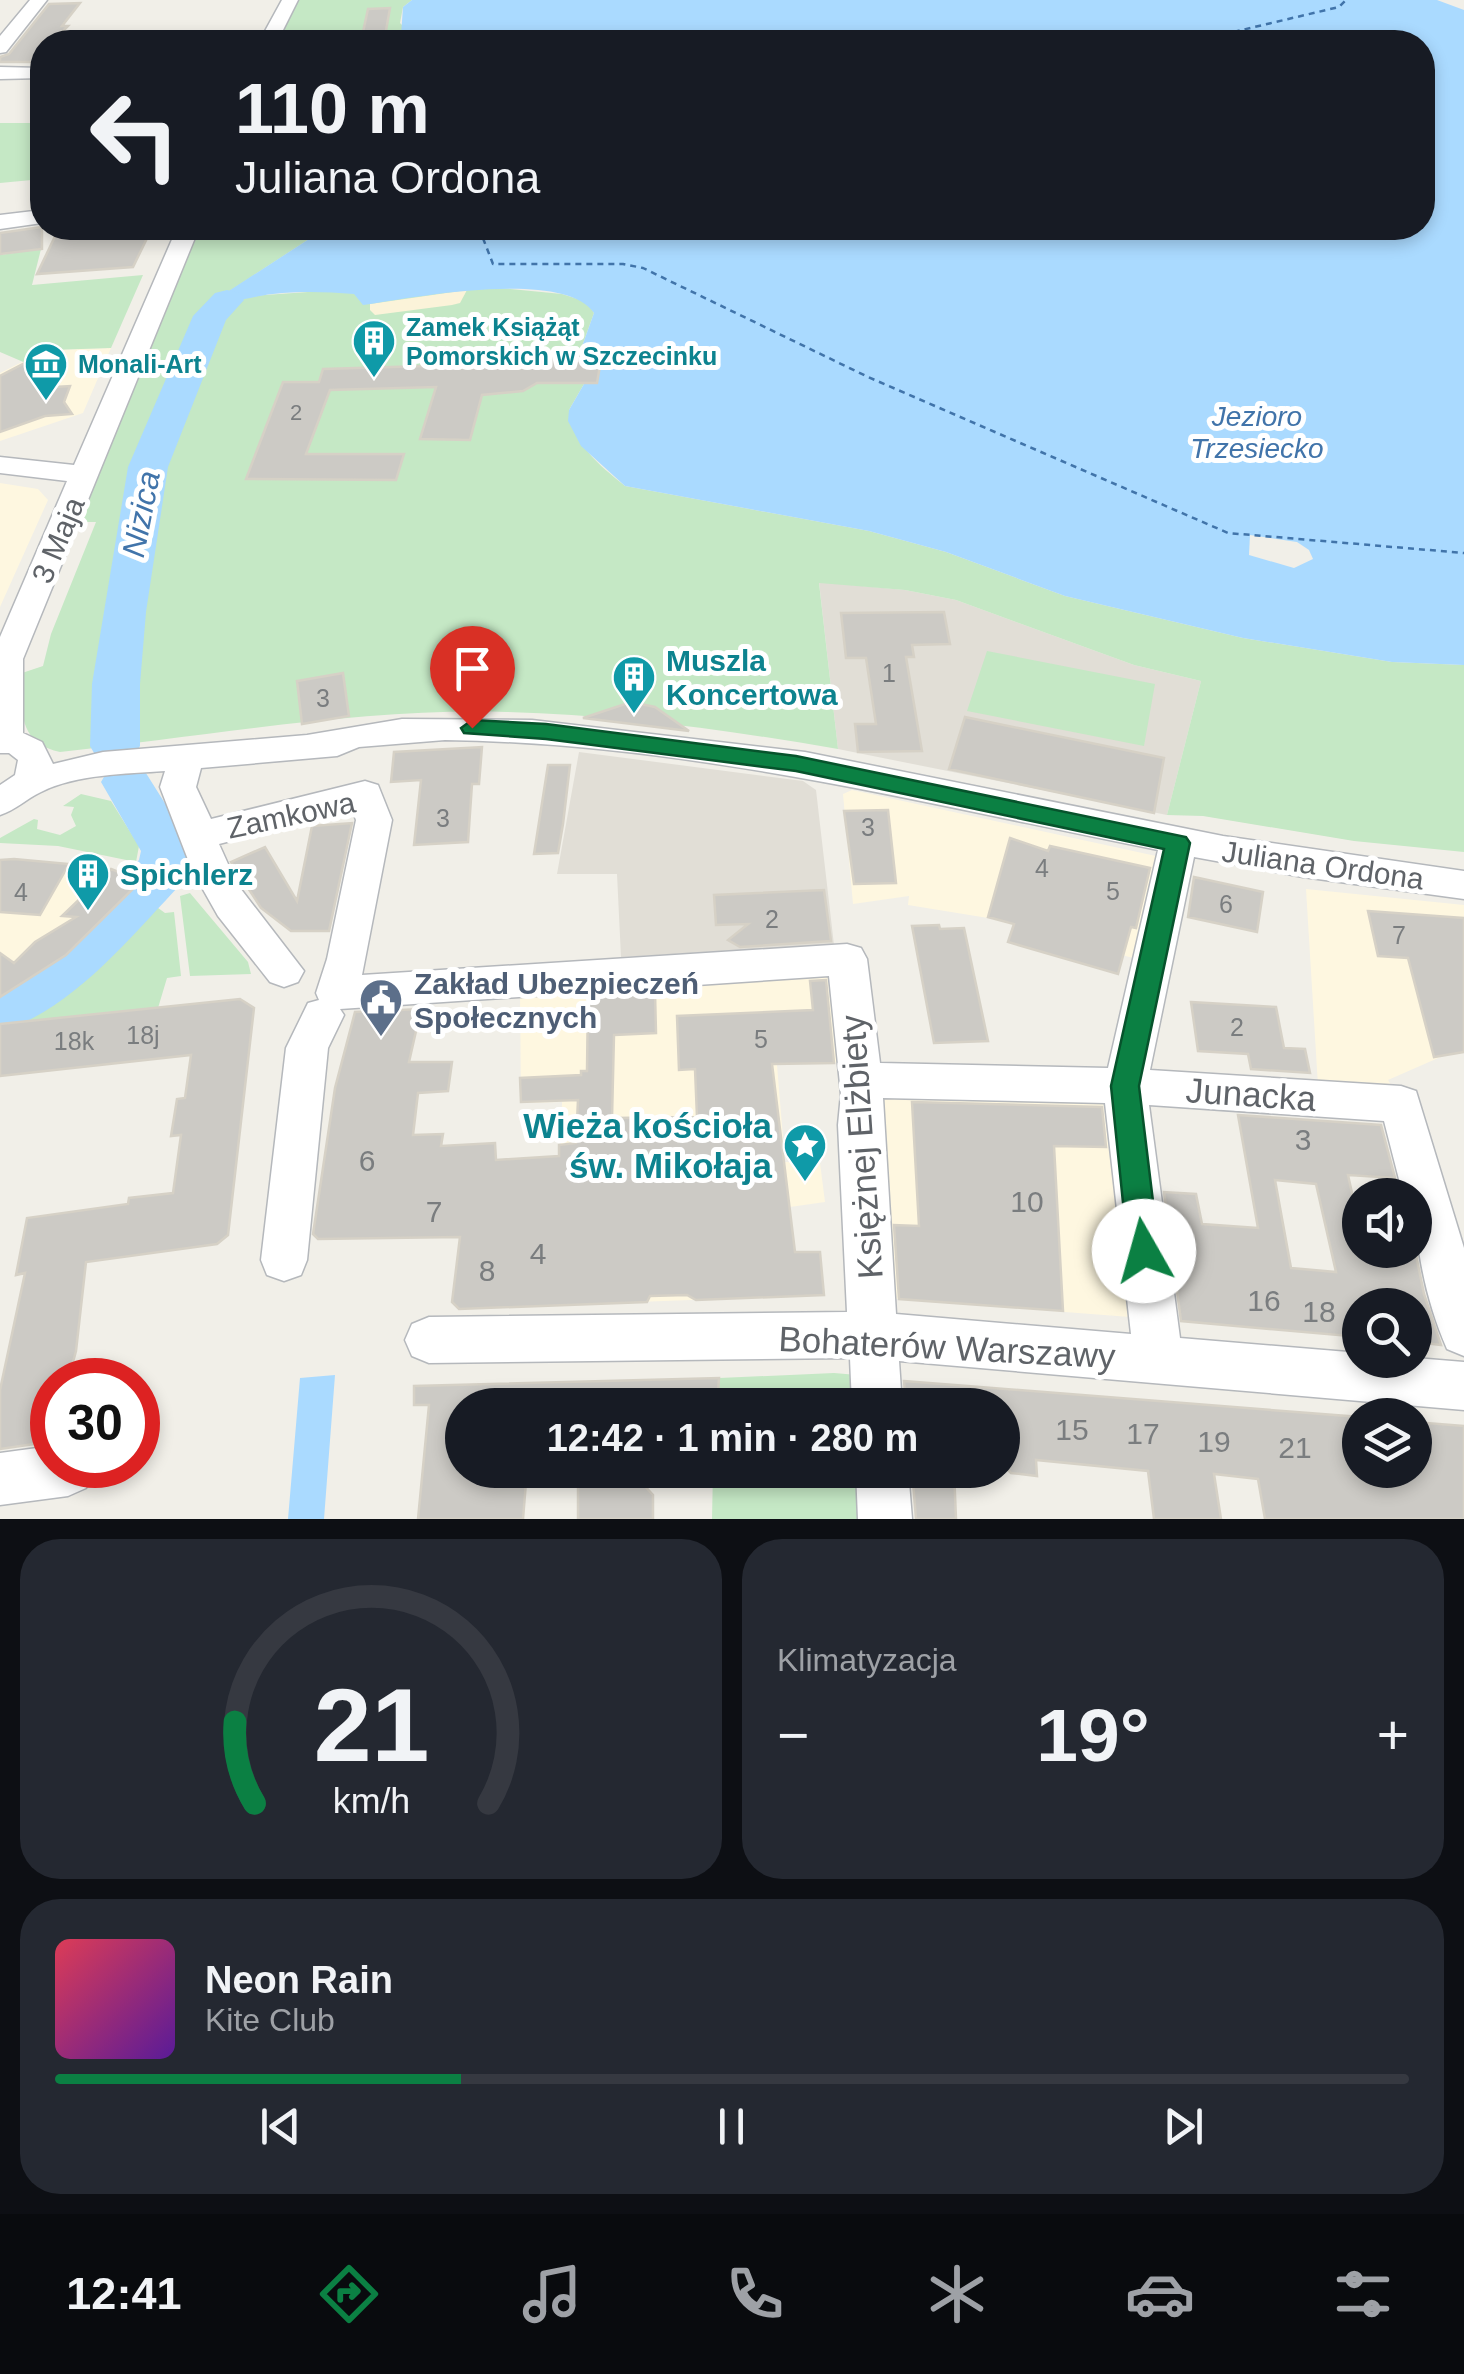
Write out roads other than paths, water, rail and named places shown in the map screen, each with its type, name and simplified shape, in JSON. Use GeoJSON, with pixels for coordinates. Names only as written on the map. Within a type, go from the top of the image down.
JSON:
{"type":"FeatureCollection","features":[{"type":"Feature","properties":{"kind":"street"},"geometry":{"type":"LineString","coordinates":[[0,48],[39,0]]}},
{"type":"Feature","properties":{"kind":"street"},"geometry":{"type":"LineString","coordinates":[[274,30],[290,0]]}},
{"type":"Feature","properties":{"kind":"street"},"geometry":{"type":"LineString","coordinates":[[0,73],[30,73]]}},
{"type":"Feature","properties":{"kind":"street"},"geometry":{"type":"LineString","coordinates":[[0,222],[30,218]]}},
{"type":"Feature","properties":{"kind":"street","name":"3 Maja"},"geometry":{"type":"LineString","coordinates":[[3,741],[4,668],[183,240]]}},
{"type":"Feature","properties":{"kind":"street"},"geometry":{"type":"LineString","coordinates":[[0,465],[85,475]]}},
{"type":"Feature","properties":{"kind":"street","name":"Juliana Ordona"},"geometry":{"type":"LineString","coordinates":[[34,770],[316,744],[372,744],[413,731],[472,728],[546,732],[796,764],[1178,843],[1352,873],[1464,884]]}},
{"type":"Feature","properties":{"kind":"street"},"geometry":{"type":"LineString","coordinates":[[0,802],[34,770],[32,750],[3,741]]}},
{"type":"Feature","properties":{"kind":"street","name":"Zamkowa"},"geometry":{"type":"LineString","coordinates":[[186,756],[178,786],[218,886],[284,971]]}},
{"type":"Feature","properties":{"kind":"street","name":"Zamkowa"},"geometry":{"type":"LineString","coordinates":[[194,822],[365,794],[374,820],[347,959],[330,1004]]}},
{"type":"Feature","properties":{"kind":"street"},"geometry":{"type":"LineString","coordinates":[[1158,1359],[1125,1086],[1178,843]]}},
{"type":"Feature","properties":{"kind":"street","name":"Księżnej Elżbiety"},"geometry":{"type":"LineString","coordinates":[[330,1004],[847,959],[860,1103],[877,1388]]}},
{"type":"Feature","properties":{"kind":"street"},"geometry":{"type":"LineString","coordinates":[[284,1260],[307,1048],[330,1004]]}},
{"type":"Feature","properties":{"kind":"street","name":"Junacka"},"geometry":{"type":"LineString","coordinates":[[860,1103],[1125,1086],[1401,1104],[1464,1334]]}},
{"type":"Feature","properties":{"kind":"street","name":"Bohaterów Warszawy"},"geometry":{"type":"LineString","coordinates":[[430,1340],[872,1335],[1464,1386]]}},
{"type":"Feature","properties":{"kind":"street"},"geometry":{"type":"LineString","coordinates":[[0,1479],[30,1475]]}},
{"type":"Feature","properties":{"kind":"street"},"geometry":{"type":"LineString","coordinates":[[883,1488],[885,1519]]}},
{"type":"Feature","properties":{"kind":"water","name":"Jezioro Trzesiecko"},"geometry":{"type":"Polygon","coordinates":[[[412,0],[1437,0],[1464,10],[1464,665],[1392,662],[1243,638],[1065,596],[946,552],[869,531],[625,486],[581,446],[568,421],[569,410],[584,384],[576,363],[594,313],[577,299],[520,289],[449,293],[363,305],[354,294],[334,293],[218,298],[307,240],[1435,240],[1435,30],[401,30],[403,7],[412,0]]]}},
{"type":"Feature","properties":{"kind":"water"},"geometry":{"type":"Polygon","coordinates":[[[335,1375],[324,1519],[288,1519],[300,1378],[335,1375]]]}},
{"type":"Feature","properties":{"kind":"waterway","name":"Nizica"},"geometry":{"type":"LineString","coordinates":[[115,746],[116,684],[124,612],[148,467],[210,316],[227,300]]}},
{"type":"Feature","properties":{"kind":"waterway","name":"Nizica"},"geometry":{"type":"LineString","coordinates":[[0,1009],[72,961],[163,869],[168,851],[126,782]]}},
{"type":"Feature","properties":{"kind":"place","name":"Zamek Książąt Pomorskich w Szczecinku"},"geometry":{"type":"Point","coordinates":[374,379]}},
{"type":"Feature","properties":{"kind":"place","name":"Monali-Art"},"geometry":{"type":"Point","coordinates":[46,402]}},
{"type":"Feature","properties":{"kind":"place","name":"Muszla Koncertowa"},"geometry":{"type":"Point","coordinates":[634,715]}},
{"type":"Feature","properties":{"kind":"place","name":"Spichlerz"},"geometry":{"type":"Point","coordinates":[88,912]}},
{"type":"Feature","properties":{"kind":"place","name":"Zakład Ubezpieczeń Społecznych"},"geometry":{"type":"Point","coordinates":[381,1038]}},
{"type":"Feature","properties":{"kind":"place","name":"Wieża kościoła św. Mikołaja"},"geometry":{"type":"Point","coordinates":[805,1183]}}]}
